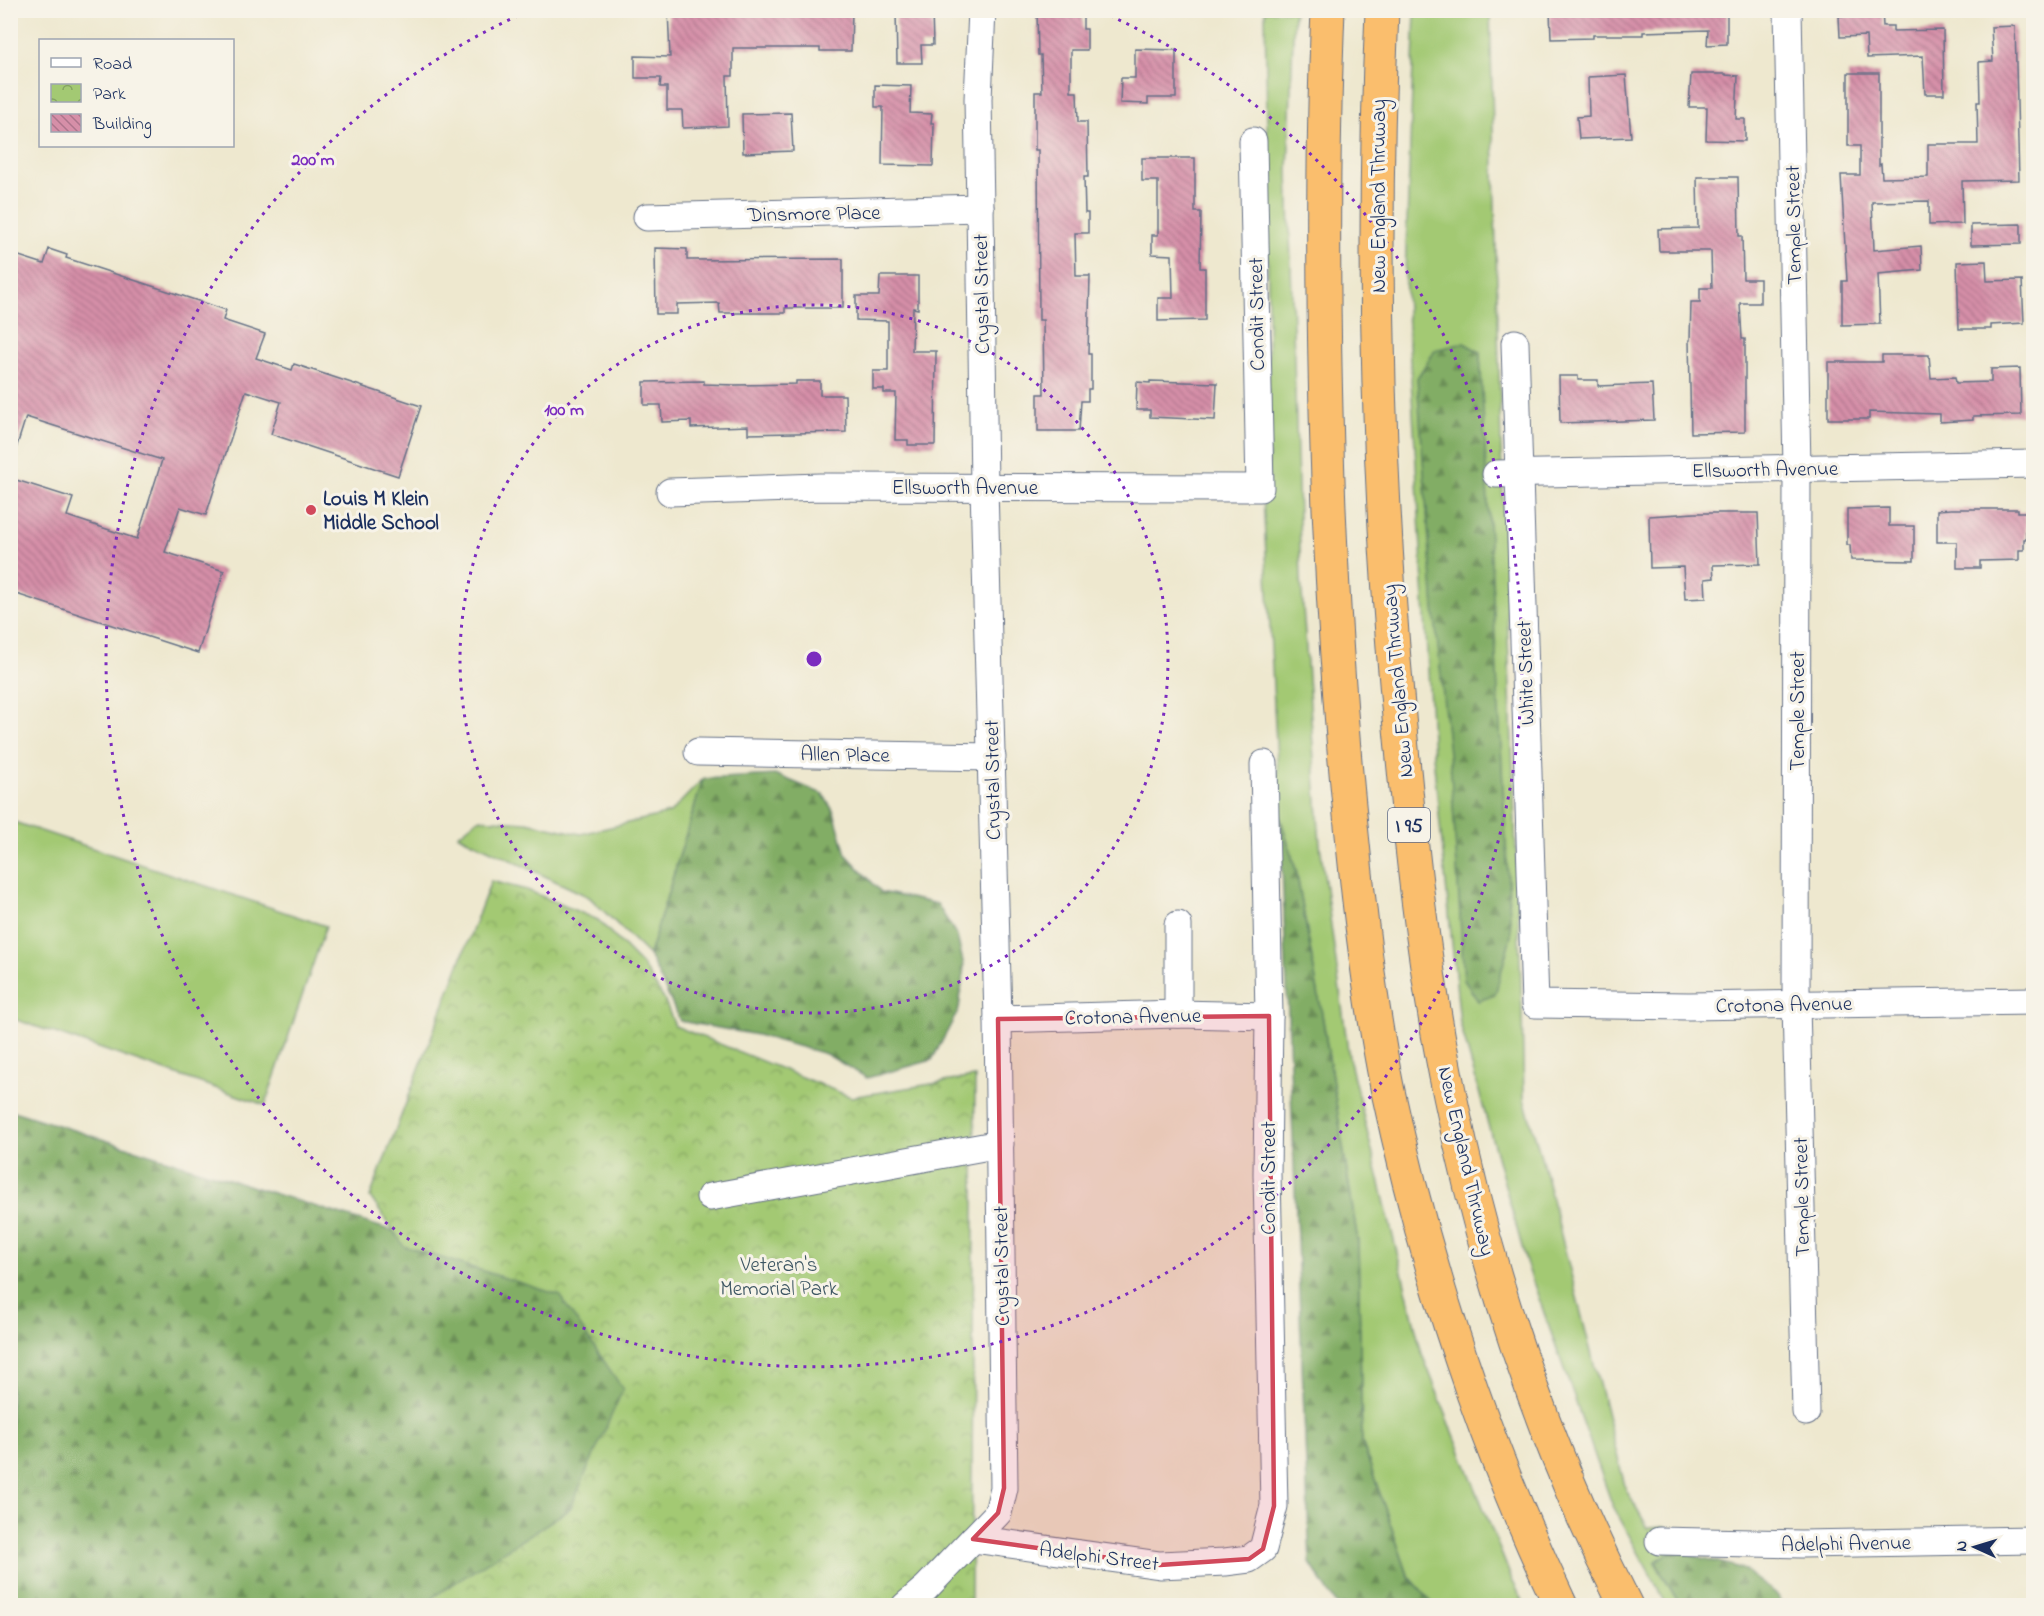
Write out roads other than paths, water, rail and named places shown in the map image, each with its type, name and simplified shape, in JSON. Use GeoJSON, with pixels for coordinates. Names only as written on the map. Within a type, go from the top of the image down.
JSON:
{"type":"FeatureCollection","features":[{"type":"Feature","properties":{"kind":"highway"},"geometry":{"type":"LineString","coordinates":[[1328,10],[1323,313],[1332,570],[1351,826],[1372,999],[1386,1083],[1405,1168],[1426,1250],[1451,1332],[1479,1414],[1510,1492],[1561,1605]]}},
{"type":"Feature","properties":{"kind":"highway","name":"New England Thruway"},"geometry":{"type":"LineString","coordinates":[[1382,10],[1377,149],[1377,245],[1383,493],[1394,665],[1404,773],[1419,913],[1434,1012],[1449,1095],[1468,1179],[1518,1346],[1547,1427],[1580,1507],[1626,1605]]}},
{"type":"Feature","properties":{"kind":"street","name":"Crystal Street"},"geometry":{"type":"LineString","coordinates":[[904,1605],[926,1588],[998,1513],[1004,1488],[998,1019],[984,487],[978,99],[982,10]]}},
{"type":"Feature","properties":{"kind":"street","name":"Temple Street"},"geometry":{"type":"LineString","coordinates":[[1788,10],[1797,468],[1796,1004],[1806,1412]]}},
{"type":"Feature","properties":{"kind":"street","name":"Condit Street"},"geometry":{"type":"LineString","coordinates":[[1253,141],[1260,488]]}},
{"type":"Feature","properties":{"kind":"street","name":"Dinsmore Place"},"geometry":{"type":"LineString","coordinates":[[647,217],[980,208]]}},
{"type":"Feature","properties":{"kind":"street","name":"White Street"},"geometry":{"type":"LineString","coordinates":[[1515,343],[1508,474],[1535,1004]]}},
{"type":"Feature","properties":{"kind":"street","name":"Ellsworth Avenue"},"geometry":{"type":"LineString","coordinates":[[1508,474],[2034,464]]}},
{"type":"Feature","properties":{"kind":"street","name":"Ellsworth Avenue"},"geometry":{"type":"LineString","coordinates":[[670,492],[820,487],[1260,488]]}},
{"type":"Feature","properties":{"kind":"street","name":"Allen Place"},"geometry":{"type":"LineString","coordinates":[[698,752],[992,757]]}},
{"type":"Feature","properties":{"kind":"street","name":"Condit Street"},"geometry":{"type":"LineString","coordinates":[[1225,1562],[1249,1559],[1263,1549],[1274,1506],[1267,1174],[1269,1016],[1264,764]]}},
{"type":"Feature","properties":{"kind":"street"},"geometry":{"type":"LineString","coordinates":[[1178,926],[1178,1014]]}},
{"type":"Feature","properties":{"kind":"street","name":"Crotona Avenue"},"geometry":{"type":"LineString","coordinates":[[1535,1004],[1689,1006],[2034,1001]]}},
{"type":"Feature","properties":{"kind":"street","name":"Crotona Avenue"},"geometry":{"type":"LineString","coordinates":[[998,1019],[1178,1014],[1269,1016]]}},
{"type":"Feature","properties":{"kind":"street"},"geometry":{"type":"LineString","coordinates":[[710,1197],[1000,1144]]}},
{"type":"Feature","properties":{"kind":"street","name":"Adelphi Street"},"geometry":{"type":"LineString","coordinates":[[973,1539],[1160,1565],[1225,1562]]}},
{"type":"Feature","properties":{"kind":"street","name":"Adelphi Avenue"},"geometry":{"type":"LineString","coordinates":[[1659,1541],[1801,1544],[2034,1540]]}},
{"type":"Feature","properties":{"kind":"place","name":"Louis M Klein Middle School"},"geometry":{"type":"Point","coordinates":[311,510]}},
{"type":"Feature","properties":{"kind":"park label","name":"Veteran's Memorial Park"},"geometry":{"type":"Point","coordinates":[779,1276]}}]}
